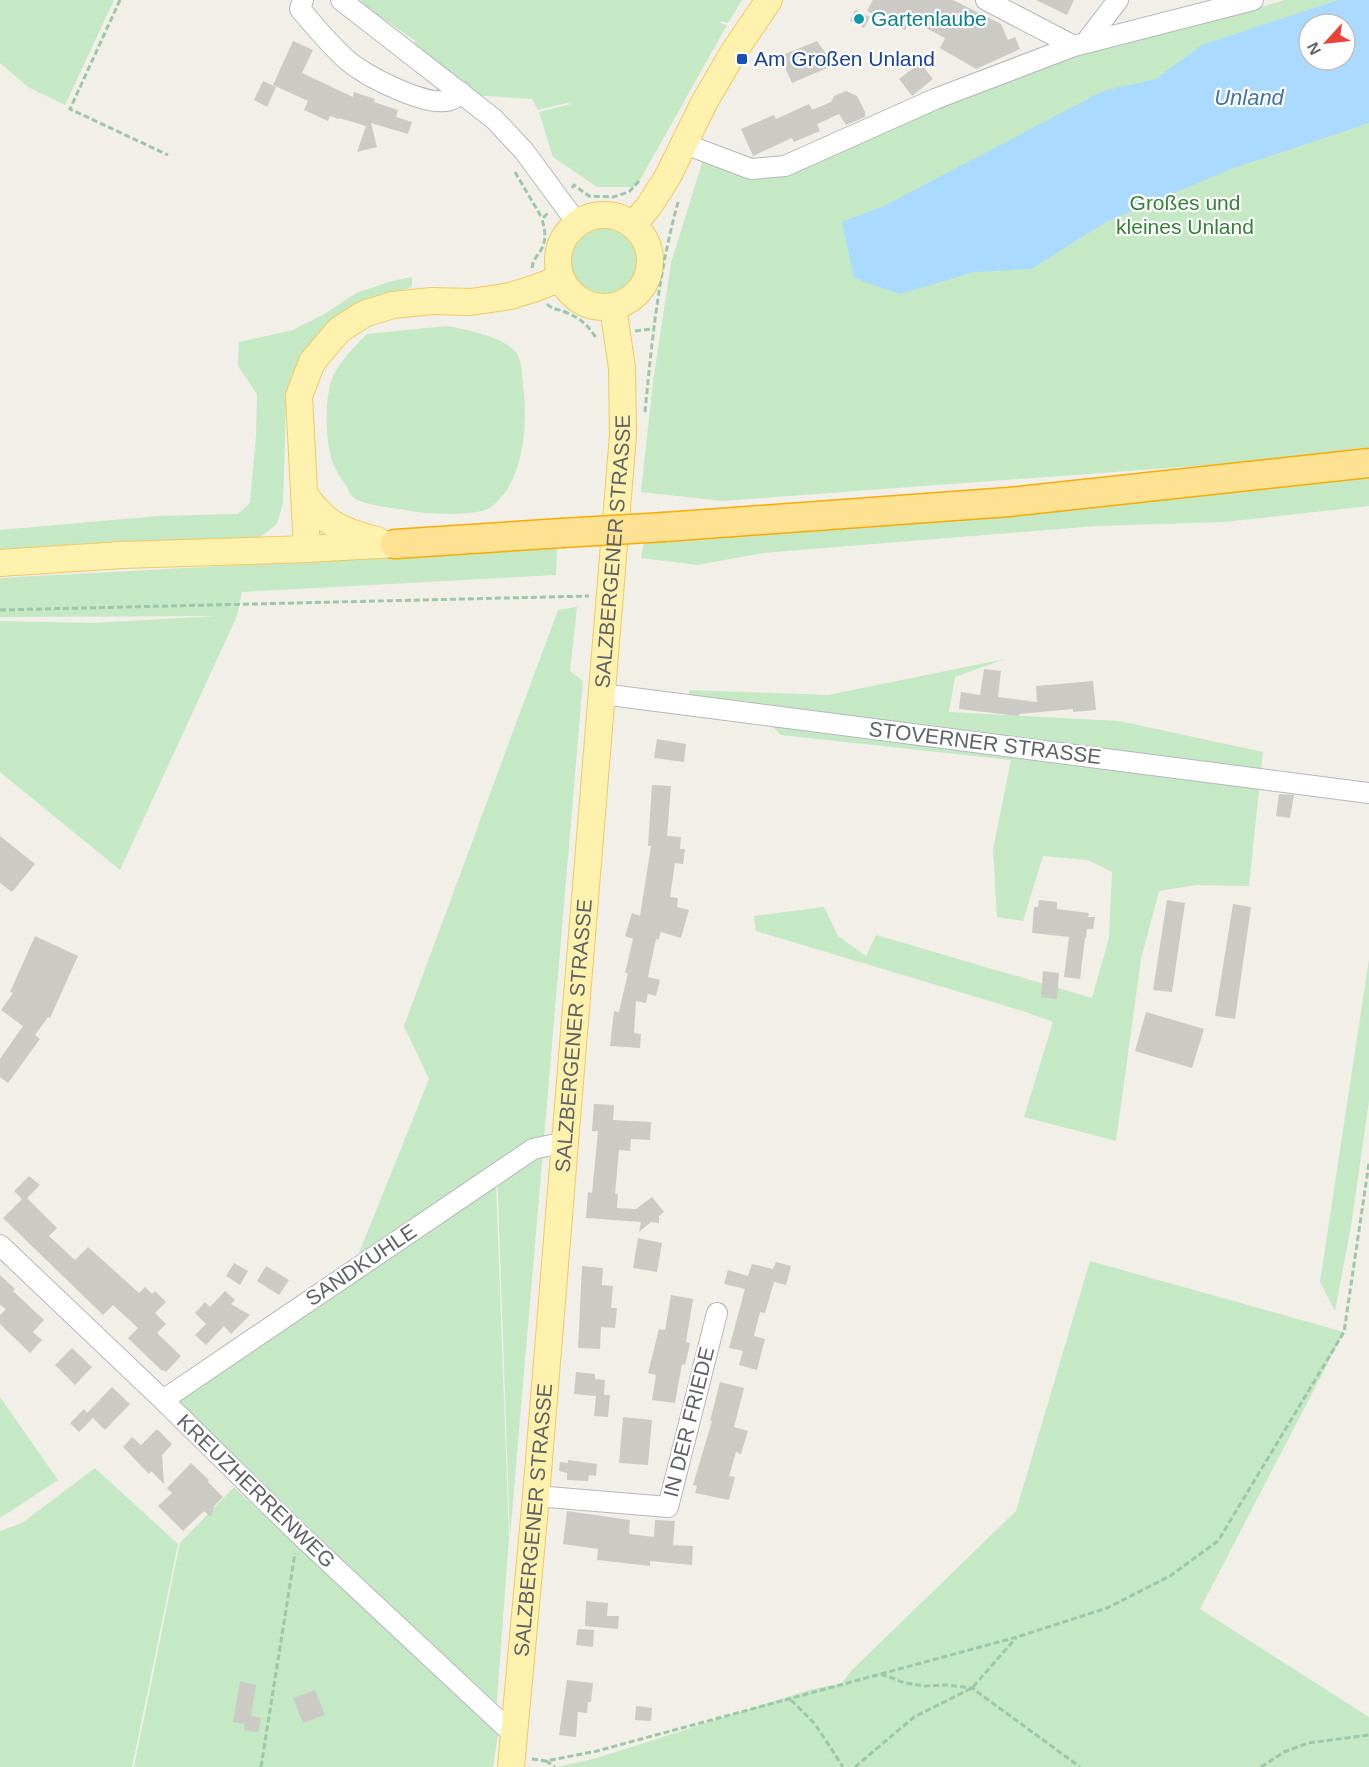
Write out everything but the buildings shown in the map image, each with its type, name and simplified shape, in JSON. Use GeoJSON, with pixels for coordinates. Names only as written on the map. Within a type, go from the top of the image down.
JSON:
{"type":"FeatureCollection","features":[{"type":"Feature","properties":{"kind":"highway"},"geometry":{"type":"LineString","coordinates":[[395,544],[1009,502],[1369,463]]}},
{"type":"Feature","properties":{"kind":"main road"},"geometry":{"type":"LineString","coordinates":[[633,225],[649,206],[667,178],[705,101],[769,0]]}},
{"type":"Feature","properties":{"kind":"main road"},"geometry":{"type":"LineString","coordinates":[[306,549],[299,396],[312,362],[339,330],[364,314],[393,305],[471,302],[510,296],[550,282],[567,289],[582,301],[600,308],[613,307],[636,294],[642,288],[649,273],[650,255],[645,238],[633,225],[612,215],[600,215],[577,223],[568,231],[562,242],[558,253],[558,266],[550,282]]}},
{"type":"Feature","properties":{"kind":"main road","name":"SALZBERGENER STRASSE"},"geometry":{"type":"LineString","coordinates":[[512,1753],[536,1496],[623,435],[621,368],[613,307]]}},
{"type":"Feature","properties":{"kind":"main road"},"geometry":{"type":"LineString","coordinates":[[304,494],[317,512],[328,521],[359,536],[395,544]]}},
{"type":"Feature","properties":{"kind":"main road"},"geometry":{"type":"LineString","coordinates":[[0,563],[122,555],[395,544]]}},
{"type":"Feature","properties":{"kind":"street"},"geometry":{"type":"LineString","coordinates":[[303,0],[300,9],[349,62],[414,96],[439,102],[452,100],[461,92]]}},
{"type":"Feature","properties":{"kind":"street"},"geometry":{"type":"LineString","coordinates":[[341,0],[494,118],[577,223]]}},
{"type":"Feature","properties":{"kind":"street"},"geometry":{"type":"LineString","coordinates":[[986,0],[1080,44]]}},
{"type":"Feature","properties":{"kind":"street"},"geometry":{"type":"LineString","coordinates":[[1080,44],[1118,0]]}},
{"type":"Feature","properties":{"kind":"street"},"geometry":{"type":"LineString","coordinates":[[685,144],[751,169],[785,166],[935,99],[1080,44],[1253,0]]}},
{"type":"Feature","properties":{"kind":"street","name":"STOVERNER STRASSE"},"geometry":{"type":"LineString","coordinates":[[602,694],[1369,793]]}},
{"type":"Feature","properties":{"kind":"street","name":"SANDKUHLE"},"geometry":{"type":"LineString","coordinates":[[163,1400],[533,1149],[565,1142]]}},
{"type":"Feature","properties":{"kind":"street","name":"KREUZHERRENWEG"},"geometry":{"type":"LineString","coordinates":[[0,1245],[163,1400],[298,1533],[512,1753]]}},
{"type":"Feature","properties":{"kind":"street","name":"IN DER FRIEDE"},"geometry":{"type":"LineString","coordinates":[[536,1496],[668,1507],[717,1313]]}},
{"type":"Feature","properties":{"kind":"path"},"geometry":{"type":"LineString","coordinates":[[120,0],[70,109],[168,155]]}},
{"type":"Feature","properties":{"kind":"path"},"geometry":{"type":"LineString","coordinates":[[513,168],[542,219],[546,235],[541,249],[532,260],[531,270],[550,282],[545,302],[553,309],[562,310],[579,318],[591,330],[600,345]]}},
{"type":"Feature","properties":{"kind":"path"},"geometry":{"type":"LineString","coordinates":[[542,219],[574,185],[589,196],[613,197],[629,192],[645,176]]}},
{"type":"Feature","properties":{"kind":"path"},"geometry":{"type":"LineString","coordinates":[[0,610],[590,596]]}},
{"type":"Feature","properties":{"kind":"path"},"geometry":{"type":"LineString","coordinates":[[546,1761],[597,1751],[1017,1637],[1107,1608],[1170,1576],[1218,1541],[1344,1332],[1369,1163]]}},
{"type":"Feature","properties":{"kind":"path"},"geometry":{"type":"LineString","coordinates":[[261,1767],[298,1533]]}},
{"type":"Feature","properties":{"kind":"path"},"geometry":{"type":"LineString","coordinates":[[855,1767],[914,1717],[972,1688],[1017,1637]]}},
{"type":"Feature","properties":{"kind":"path"},"geometry":{"type":"LineString","coordinates":[[879,1674],[905,1683],[972,1688],[1080,1767]]}},
{"type":"Feature","properties":{"kind":"path"},"geometry":{"type":"LineString","coordinates":[[790,1699],[815,1724],[843,1767]]}},
{"type":"Feature","properties":{"kind":"path"},"geometry":{"type":"LineString","coordinates":[[1261,1767],[1284,1752],[1308,1743],[1369,1735]]}},
{"type":"Feature","properties":{"kind":"path"},"geometry":{"type":"LineString","coordinates":[[512,1753],[546,1761],[555,1767]]}},
{"type":"Feature","properties":{"kind":"green space"},"geometry":{"type":"Polygon","coordinates":[[[0,0],[114,0],[65,105],[28,87],[0,63],[0,0]]]}},
{"type":"Feature","properties":{"kind":"green space"},"geometry":{"type":"Polygon","coordinates":[[[362,0],[742,0],[728,23],[721,21],[720,23],[727,25],[636,187],[597,187],[553,157],[539,112],[571,104],[538,110],[532,99],[439,93],[423,70],[414,40],[359,2],[362,0]]]}},
{"type":"Feature","properties":{"kind":"green space","name":"Großes und kleines Unland"},"geometry":{"type":"Polygon","coordinates":[[[1285,0],[1369,0],[1369,447],[1274,460],[722,501],[641,492],[653,382],[671,263],[703,160],[711,160],[764,179],[802,167],[1014,74],[1058,59],[1221,19],[1285,0]]]}},
{"type":"Feature","properties":{"kind":"green space"},"geometry":{"type":"Polygon","coordinates":[[[611,224],[630,234],[638,246],[640,260],[638,274],[630,286],[618,294],[597,296],[578,286],[570,274],[568,253],[578,234],[590,226],[611,224]]]}},
{"type":"Feature","properties":{"kind":"green space"},"geometry":{"type":"Polygon","coordinates":[[[412,277],[412,287],[361,303],[297,368],[286,405],[283,503],[277,524],[263,535],[243,542],[0,554],[0,530],[158,516],[238,514],[250,503],[257,394],[238,366],[239,342],[293,330],[323,315],[356,293],[412,277]]]}},
{"type":"Feature","properties":{"kind":"green space"},"geometry":{"type":"Polygon","coordinates":[[[447,326],[476,332],[498,340],[514,351],[519,358],[525,423],[521,455],[510,484],[502,497],[491,507],[474,512],[424,513],[378,506],[357,500],[351,495],[335,469],[331,457],[327,434],[327,408],[333,376],[344,359],[367,334],[447,326]]]}},
{"type":"Feature","properties":{"kind":"green space"},"geometry":{"type":"Polygon","coordinates":[[[1369,470],[1369,506],[1225,522],[1096,526],[763,553],[697,565],[641,558],[644,540],[1369,470]]]}},
{"type":"Feature","properties":{"kind":"green space"},"geometry":{"type":"Polygon","coordinates":[[[557,548],[556,575],[242,592],[237,616],[120,870],[0,772],[0,621],[92,623],[217,616],[0,617],[0,578],[557,548]]]}},
{"type":"Feature","properties":{"kind":"green space"},"geometry":{"type":"Polygon","coordinates":[[[577,607],[570,671],[583,681],[510,1537],[497,1169],[355,1263],[429,1079],[404,1026],[558,610],[577,607]]]}},
{"type":"Feature","properties":{"kind":"green space"},"geometry":{"type":"Polygon","coordinates":[[[1005,659],[955,677],[949,712],[1119,721],[1263,752],[1249,886],[1196,885],[1159,891],[1141,959],[1116,1141],[1024,1117],[1053,1022],[756,931],[754,916],[824,907],[838,936],[866,956],[876,935],[1092,998],[1109,938],[1112,872],[1088,860],[1043,856],[1023,921],[997,917],[993,849],[1011,760],[781,735],[746,701],[687,698],[690,690],[828,695],[1005,659]]]}},
{"type":"Feature","properties":{"kind":"green space"},"geometry":{"type":"Polygon","coordinates":[[[1369,959],[1369,1101],[1351,1226],[1335,1311],[1320,1282],[1369,959]]]}},
{"type":"Feature","properties":{"kind":"green space"},"geometry":{"type":"Polygon","coordinates":[[[496,1183],[509,1538],[496,1712],[173,1403],[496,1183]]]}},
{"type":"Feature","properties":{"kind":"green space"},"geometry":{"type":"Polygon","coordinates":[[[1090,1261],[1344,1332],[1200,1609],[1369,1717],[1369,1767],[557,1767],[597,1758],[809,1690],[842,1683],[852,1670],[1016,1511],[1090,1261]]]}},
{"type":"Feature","properties":{"kind":"green space"},"geometry":{"type":"Polygon","coordinates":[[[0,1397],[58,1480],[0,1518],[0,1397]]]}},
{"type":"Feature","properties":{"kind":"green space"},"geometry":{"type":"Polygon","coordinates":[[[95,1468],[178,1544],[132,1767],[0,1767],[0,1531],[22,1523],[95,1468]]]}},
{"type":"Feature","properties":{"kind":"green space"},"geometry":{"type":"Polygon","coordinates":[[[234,1487],[498,1734],[493,1767],[134,1767],[180,1543],[234,1487]]]}},
{"type":"Feature","properties":{"kind":"water","name":"Unland"},"geometry":{"type":"Polygon","coordinates":[[[1338,0],[1369,0],[1369,123],[1231,169],[1106,222],[1031,269],[974,272],[900,294],[854,278],[842,222],[884,206],[1103,91],[1156,79],[1202,45],[1297,14],[1297,72],[1357,72],[1357,12],[1302,12],[1338,0]]]}},
{"type":"Feature","properties":{"kind":"place","name":"Gartenlaube"},"geometry":{"type":"Point","coordinates":[859,19]}},
{"type":"Feature","properties":{"kind":"place","name":"Am Großen Unland"},"geometry":{"type":"Point","coordinates":[742,59]}}]}
